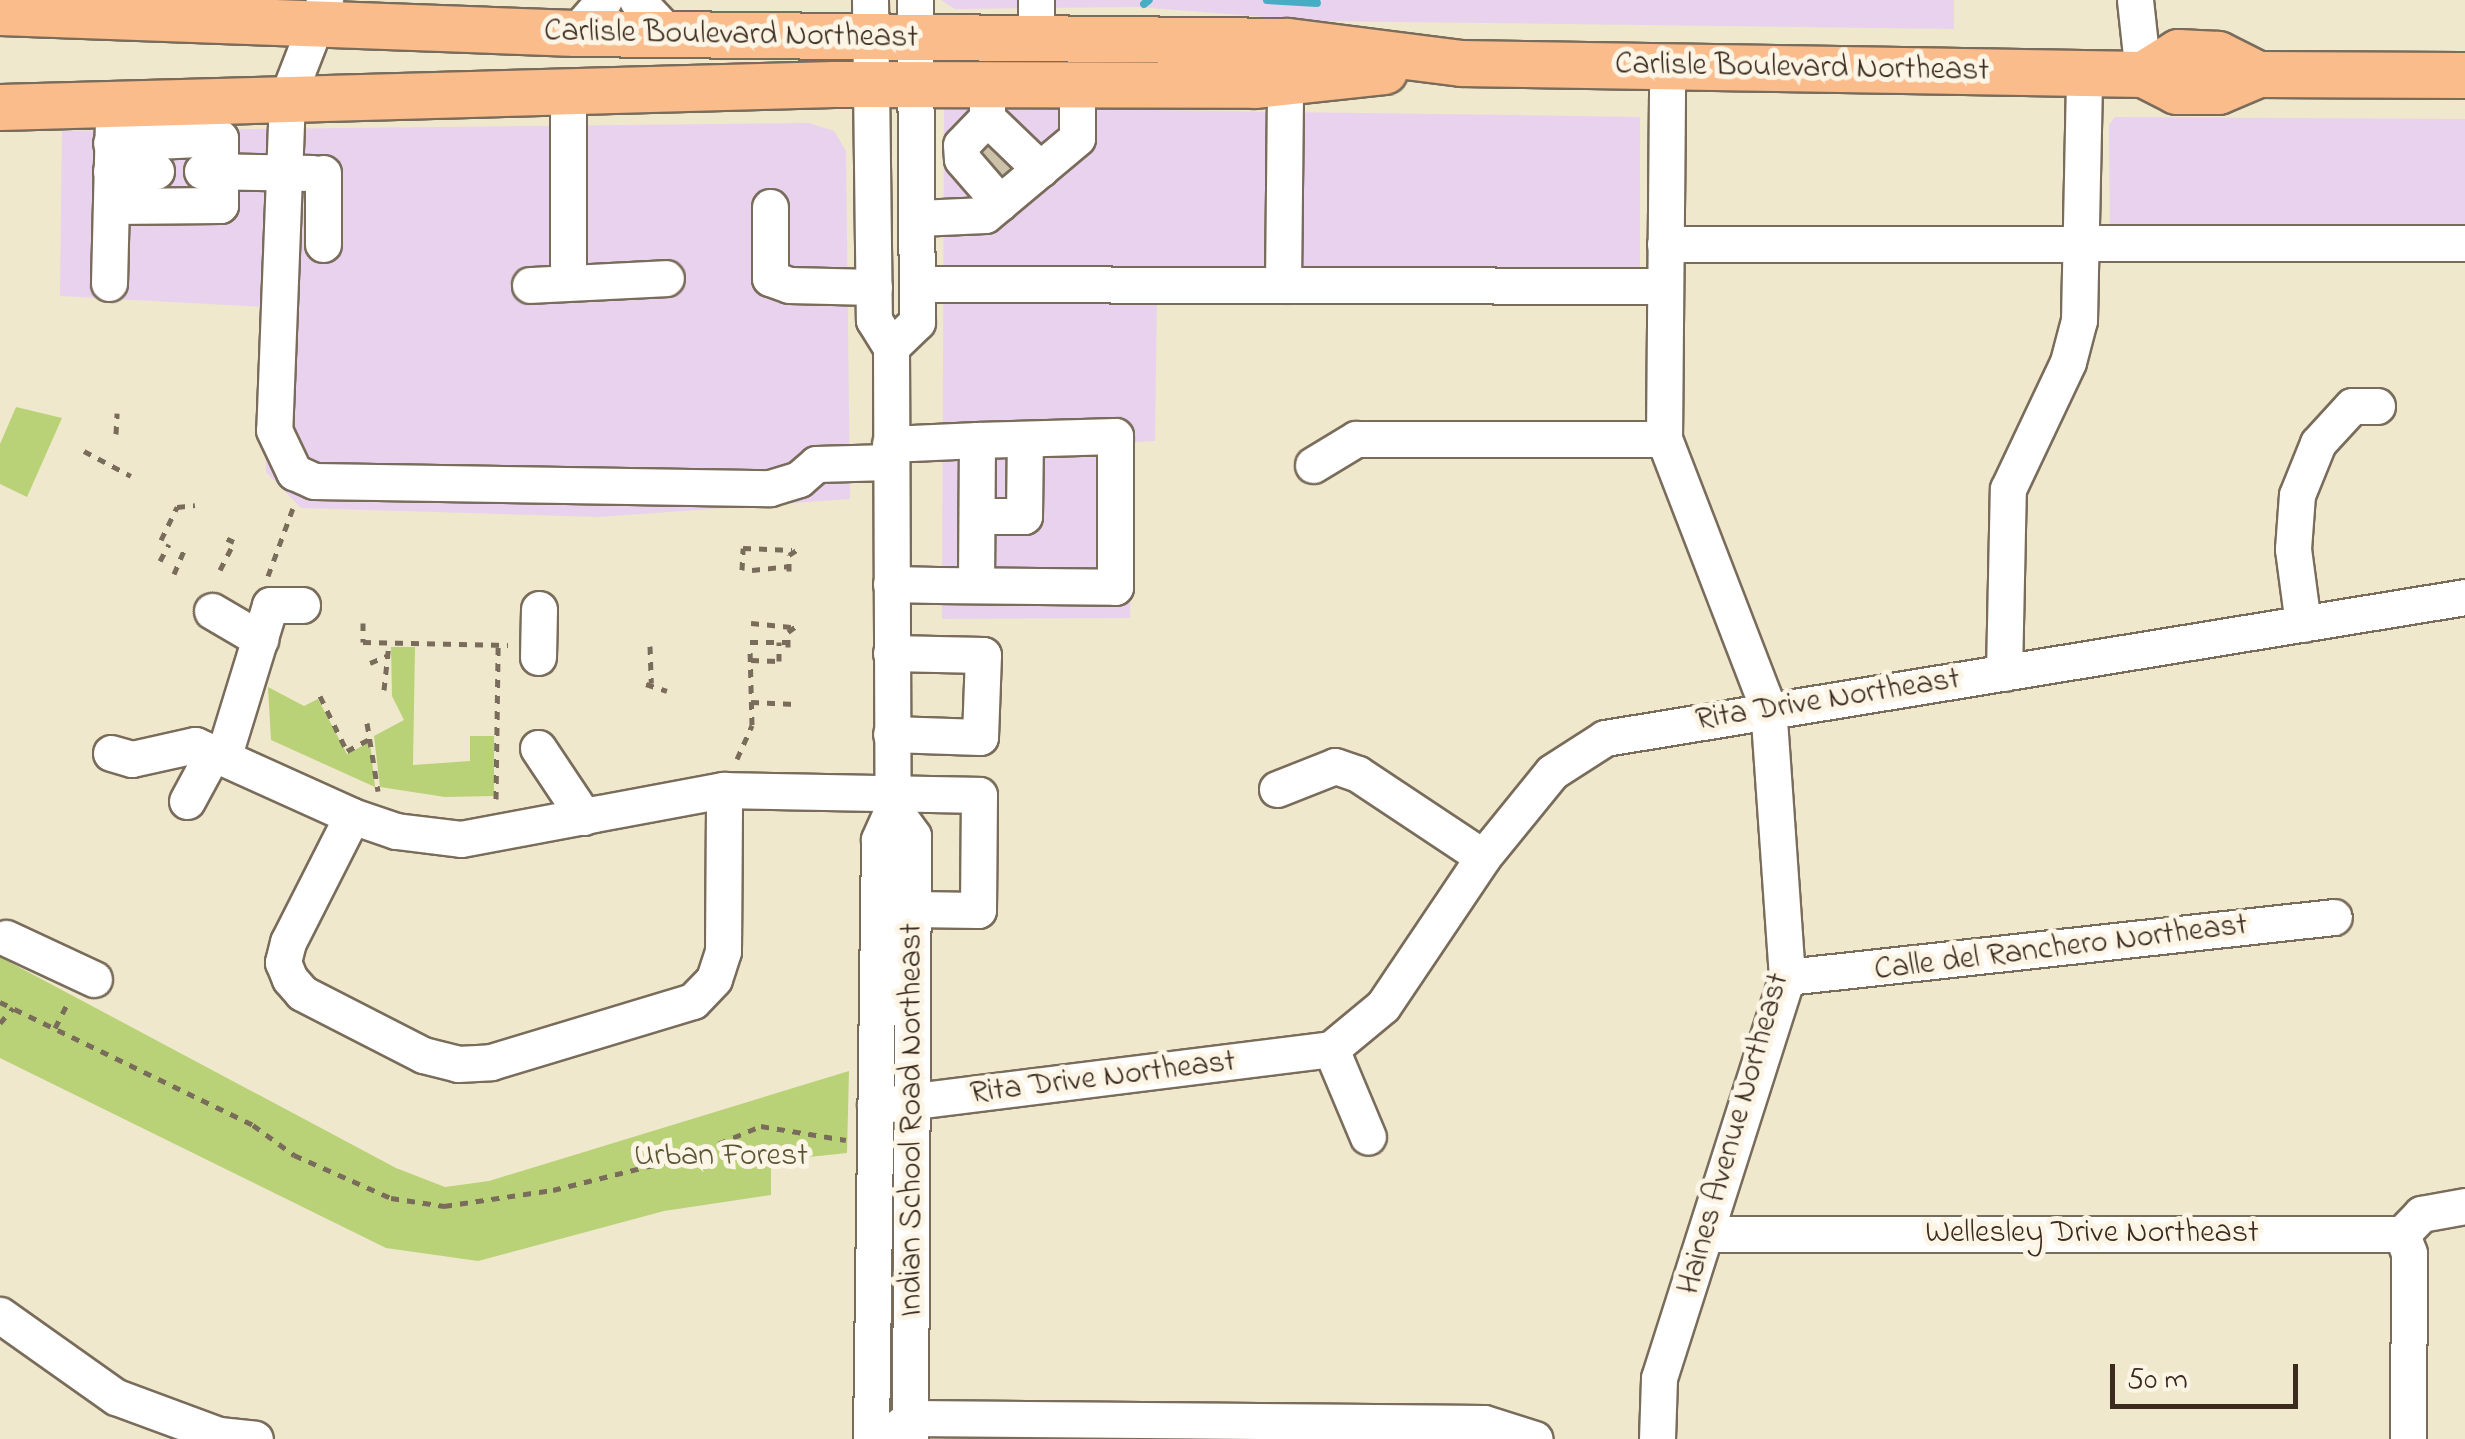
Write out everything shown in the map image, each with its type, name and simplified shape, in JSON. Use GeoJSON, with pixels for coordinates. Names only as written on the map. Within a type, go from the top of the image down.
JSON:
{"type":"FeatureCollection","features":[{"type":"Feature","properties":{"kind":"main road","name":"Carlisle Boulevard Northeast"},"geometry":{"type":"LineString","coordinates":[[0,12],[316,8],[590,17],[670,35],[871,20],[917,42],[987,101],[1078,85],[1285,82],[1461,63]]}},
{"type":"Feature","properties":{"kind":"main road","name":"Carlisle Boulevard Northeast"},"geometry":{"type":"LineString","coordinates":[[0,107],[112,139],[215,145],[288,98],[873,84],[917,42],[1036,20],[1287,42],[1461,63],[2084,75],[2143,74],[2178,52],[2218,54],[2258,74],[2465,75]]}},
{"type":"Feature","properties":{"kind":"street"},"geometry":{"type":"LineString","coordinates":[[636,0],[670,35]]}},
{"type":"Feature","properties":{"kind":"street"},"geometry":{"type":"LineString","coordinates":[[2135,0],[2143,74]]}},
{"type":"Feature","properties":{"kind":"street"},"geometry":{"type":"LineString","coordinates":[[283,216],[324,229],[288,98],[316,8]]}},
{"type":"Feature","properties":{"kind":"street","name":"Indian School Road Northeast"},"geometry":{"type":"LineString","coordinates":[[871,20],[874,320],[891,347],[893,801],[879,840],[871,1439]]}},
{"type":"Feature","properties":{"kind":"street"},"geometry":{"type":"LineString","coordinates":[[891,347],[917,322],[917,42]]}},
{"type":"Feature","properties":{"kind":"street","name":"Haines Avenue Northeast"},"geometry":{"type":"LineString","coordinates":[[1658,1439],[1659,1378],[1710,1234],[1788,978],[1768,708],[1664,439],[1667,66]]}},
{"type":"Feature","properties":{"kind":"street"},"geometry":{"type":"LineString","coordinates":[[2004,673],[2008,488],[2068,362],[2079,320],[2084,75]]}},
{"type":"Feature","properties":{"kind":"street"},"geometry":{"type":"LineString","coordinates":[[1283,285],[1285,82]]}},
{"type":"Feature","properties":{"kind":"street"},"geometry":{"type":"LineString","coordinates":[[987,101],[962,144],[962,159],[997,169],[1040,170],[1077,138],[1078,85]]}},
{"type":"Feature","properties":{"kind":"street"},"geometry":{"type":"LineString","coordinates":[[568,93],[568,279]]}},
{"type":"Feature","properties":{"kind":"street"},"geometry":{"type":"LineString","coordinates":[[918,218],[986,215],[997,169],[987,101]]}},
{"type":"Feature","properties":{"kind":"street"},"geometry":{"type":"LineString","coordinates":[[112,139],[156,172]]}},
{"type":"Feature","properties":{"kind":"street"},"geometry":{"type":"LineString","coordinates":[[109,283],[112,139]]}},
{"type":"Feature","properties":{"kind":"street"},"geometry":{"type":"LineString","coordinates":[[111,206],[220,206],[215,145],[308,173]]}},
{"type":"Feature","properties":{"kind":"street"},"geometry":{"type":"LineString","coordinates":[[997,169],[1040,170]]}},
{"type":"Feature","properties":{"kind":"street"},"geometry":{"type":"LineString","coordinates":[[308,173],[283,216],[274,430],[294,472],[314,481],[770,488],[799,479],[816,464],[977,440],[1115,436],[1116,587],[891,584]]}},
{"type":"Feature","properties":{"kind":"street"},"geometry":{"type":"LineString","coordinates":[[770,208],[770,278],[789,286],[874,287]]}},
{"type":"Feature","properties":{"kind":"street"},"geometry":{"type":"LineString","coordinates":[[1665,244],[2465,243]]}},
{"type":"Feature","properties":{"kind":"street"},"geometry":{"type":"LineString","coordinates":[[530,285],[568,279],[666,278]]}},
{"type":"Feature","properties":{"kind":"street"},"geometry":{"type":"LineString","coordinates":[[918,284],[1665,286]]}},
{"type":"Feature","properties":{"kind":"street"},"geometry":{"type":"LineString","coordinates":[[2303,624],[2293,549],[2297,495],[2318,443],[2352,406],[2376,406]]}},
{"type":"Feature","properties":{"kind":"street"},"geometry":{"type":"LineString","coordinates":[[1313,465],[1356,438],[1664,439]]}},
{"type":"Feature","properties":{"kind":"street"},"geometry":{"type":"LineString","coordinates":[[977,516],[1024,516],[1025,439]]}},
{"type":"Feature","properties":{"kind":"street"},"geometry":{"type":"LineString","coordinates":[[976,585],[977,440]]}},
{"type":"Feature","properties":{"kind":"street","name":"Rita Drive Northeast"},"geometry":{"type":"LineString","coordinates":[[875,1106],[1331,1049],[1383,1006],[1483,858],[1552,772],[1605,738],[1768,708],[2465,597]]}},
{"type":"Feature","properties":{"kind":"street"},"geometry":{"type":"LineString","coordinates":[[187,800],[218,756],[270,604],[302,605]]}},
{"type":"Feature","properties":{"kind":"street"},"geometry":{"type":"LineString","coordinates":[[529,651],[539,609]]}},
{"type":"Feature","properties":{"kind":"street"},"geometry":{"type":"LineString","coordinates":[[212,611],[260,638]]}},
{"type":"Feature","properties":{"kind":"street"},"geometry":{"type":"LineString","coordinates":[[891,652],[983,654],[980,737],[891,734]]}},
{"type":"Feature","properties":{"kind":"street"},"geometry":{"type":"LineString","coordinates":[[111,752],[132,759],[195,745],[352,816],[396,830],[461,839],[584,817],[731,775],[893,801],[979,796],[978,910],[914,909]]}},
{"type":"Feature","properties":{"kind":"street"},"geometry":{"type":"LineString","coordinates":[[538,748],[584,817]]}},
{"type":"Feature","properties":{"kind":"street"},"geometry":{"type":"LineString","coordinates":[[1277,789],[1335,766],[1483,858]]}},
{"type":"Feature","properties":{"kind":"street"},"geometry":{"type":"LineString","coordinates":[[352,816],[288,942],[283,962],[290,979],[302,993],[423,1056],[458,1064],[491,1062],[693,1001],[714,979],[724,951],[731,775]]}},
{"type":"Feature","properties":{"kind":"street","name":"Indian School Road Northeast"},"geometry":{"type":"LineString","coordinates":[[893,801],[912,836],[914,909],[914,1101],[901,1432]]}},
{"type":"Feature","properties":{"kind":"street","name":"Calle del Ranchero Northeast"},"geometry":{"type":"LineString","coordinates":[[1788,978],[2334,917]]}},
{"type":"Feature","properties":{"kind":"street"},"geometry":{"type":"LineString","coordinates":[[6,938],[87,978]]}},
{"type":"Feature","properties":{"kind":"street"},"geometry":{"type":"LineString","coordinates":[[1331,1049],[1368,1138]]}},
{"type":"Feature","properties":{"kind":"street"},"geometry":{"type":"LineString","coordinates":[[2408,1439],[2409,1253],[2402,1234],[2421,1214],[2465,1206]]}},
{"type":"Feature","properties":{"kind":"street","name":"Wellesley Drive Northeast"},"geometry":{"type":"LineString","coordinates":[[1710,1234],[2402,1234]]}},
{"type":"Feature","properties":{"kind":"street"},"geometry":{"type":"LineString","coordinates":[[0,1315],[116,1397],[219,1435],[256,1439]]}},
{"type":"Feature","properties":{"kind":"street"},"geometry":{"type":"LineString","coordinates":[[901,1432],[1484,1423],[1534,1439]]}},
{"type":"Feature","properties":{"kind":"path"},"geometry":{"type":"LineString","coordinates":[[116,434],[117,413]]}},
{"type":"Feature","properties":{"kind":"path"},"geometry":{"type":"LineString","coordinates":[[84,451],[130,476]]}},
{"type":"Feature","properties":{"kind":"path"},"geometry":{"type":"LineString","coordinates":[[161,540],[175,505],[195,505]]}},
{"type":"Feature","properties":{"kind":"path"},"geometry":{"type":"LineString","coordinates":[[262,590],[293,508]]}},
{"type":"Feature","properties":{"kind":"path"},"geometry":{"type":"LineString","coordinates":[[220,570],[234,542],[221,536]]}},
{"type":"Feature","properties":{"kind":"path"},"geometry":{"type":"LineString","coordinates":[[160,561],[170,544]]}},
{"type":"Feature","properties":{"kind":"path"},"geometry":{"type":"LineString","coordinates":[[742,570],[743,548],[794,550],[789,569],[752,570]]}},
{"type":"Feature","properties":{"kind":"path"},"geometry":{"type":"LineString","coordinates":[[174,574],[184,552]]}},
{"type":"Feature","properties":{"kind":"path"},"geometry":{"type":"LineString","coordinates":[[363,622],[363,642],[498,645],[529,651]]}},
{"type":"Feature","properties":{"kind":"path"},"geometry":{"type":"LineString","coordinates":[[731,775],[752,725],[750,644],[788,644],[793,627],[751,622]]}},
{"type":"Feature","properties":{"kind":"path"},"geometry":{"type":"LineString","coordinates":[[751,660],[779,661],[779,642]]}},
{"type":"Feature","properties":{"kind":"path"},"geometry":{"type":"LineString","coordinates":[[384,690],[389,643]]}},
{"type":"Feature","properties":{"kind":"path"},"geometry":{"type":"LineString","coordinates":[[496,798],[498,645]]}},
{"type":"Feature","properties":{"kind":"path"},"geometry":{"type":"LineString","coordinates":[[650,646],[649,684],[667,691]]}},
{"type":"Feature","properties":{"kind":"path"},"geometry":{"type":"LineString","coordinates":[[370,663],[389,655]]}},
{"type":"Feature","properties":{"kind":"path"},"geometry":{"type":"LineString","coordinates":[[320,696],[348,750],[372,738]]}},
{"type":"Feature","properties":{"kind":"path"},"geometry":{"type":"LineString","coordinates":[[751,702],[796,704]]}},
{"type":"Feature","properties":{"kind":"path"},"geometry":{"type":"LineString","coordinates":[[366,723],[372,738],[378,791]]}},
{"type":"Feature","properties":{"kind":"path"},"geometry":{"type":"LineString","coordinates":[[55,1028],[87,978]]}},
{"type":"Feature","properties":{"kind":"path"},"geometry":{"type":"LineString","coordinates":[[0,1002],[254,1125],[331,1174],[391,1198],[444,1206],[622,1176],[761,1126],[854,1140]]}},
{"type":"Feature","properties":{"kind":"path"},"geometry":{"type":"LineString","coordinates":[[0,1023],[13,1008]]}},
{"type":"Feature","properties":{"kind":"shaded area"},"geometry":{"type":"Polygon","coordinates":[[[941,0],[1954,0],[1954,29],[1317,21],[1138,7],[955,9],[941,0]]]}},
{"type":"Feature","properties":{"kind":"shaded area"},"geometry":{"type":"Polygon","coordinates":[[[944,107],[1640,117],[1640,280],[1157,293],[1155,441],[1133,442],[1130,618],[942,619],[944,107]]]}},
{"type":"Feature","properties":{"kind":"shaded area"},"geometry":{"type":"Polygon","coordinates":[[[2115,117],[2465,119],[2465,238],[2110,237],[2109,125],[2115,117]]]}},
{"type":"Feature","properties":{"kind":"shaded area"},"geometry":{"type":"Polygon","coordinates":[[[809,123],[834,131],[846,151],[850,499],[600,517],[301,508],[266,472],[263,307],[60,296],[62,131],[809,123]]]}},
{"type":"Feature","properties":{"kind":"green space"},"geometry":{"type":"Polygon","coordinates":[[[16,407],[62,418],[27,497],[0,484],[0,444],[16,407]]]}},
{"type":"Feature","properties":{"kind":"green space"},"geometry":{"type":"Polygon","coordinates":[[[391,647],[415,647],[413,765],[470,761],[470,736],[494,736],[494,796],[445,797],[380,787],[374,736],[404,720],[392,696],[391,647]]]}},
{"type":"Feature","properties":{"kind":"green space"},"geometry":{"type":"Polygon","coordinates":[[[268,687],[304,706],[318,699],[347,754],[370,742],[375,787],[271,740],[268,687]]]}},
{"type":"Feature","properties":{"kind":"green space","name":"Urban Forest"},"geometry":{"type":"Polygon","coordinates":[[[0,957],[396,1168],[445,1187],[489,1181],[849,1071],[847,1153],[771,1161],[771,1195],[664,1211],[478,1261],[386,1248],[0,1058],[0,957]]]}},
{"type":"Feature","properties":{"kind":"waterway"},"geometry":{"type":"LineString","coordinates":[[1144,4],[1149,0]]}},
{"type":"Feature","properties":{"kind":"waterway"},"geometry":{"type":"LineString","coordinates":[[1267,0],[1317,3]]}},
{"type":"Feature","properties":{"kind":"tunnel"},"geometry":{"type":"LineString","coordinates":[[985,170],[1005,151]]}}]}
